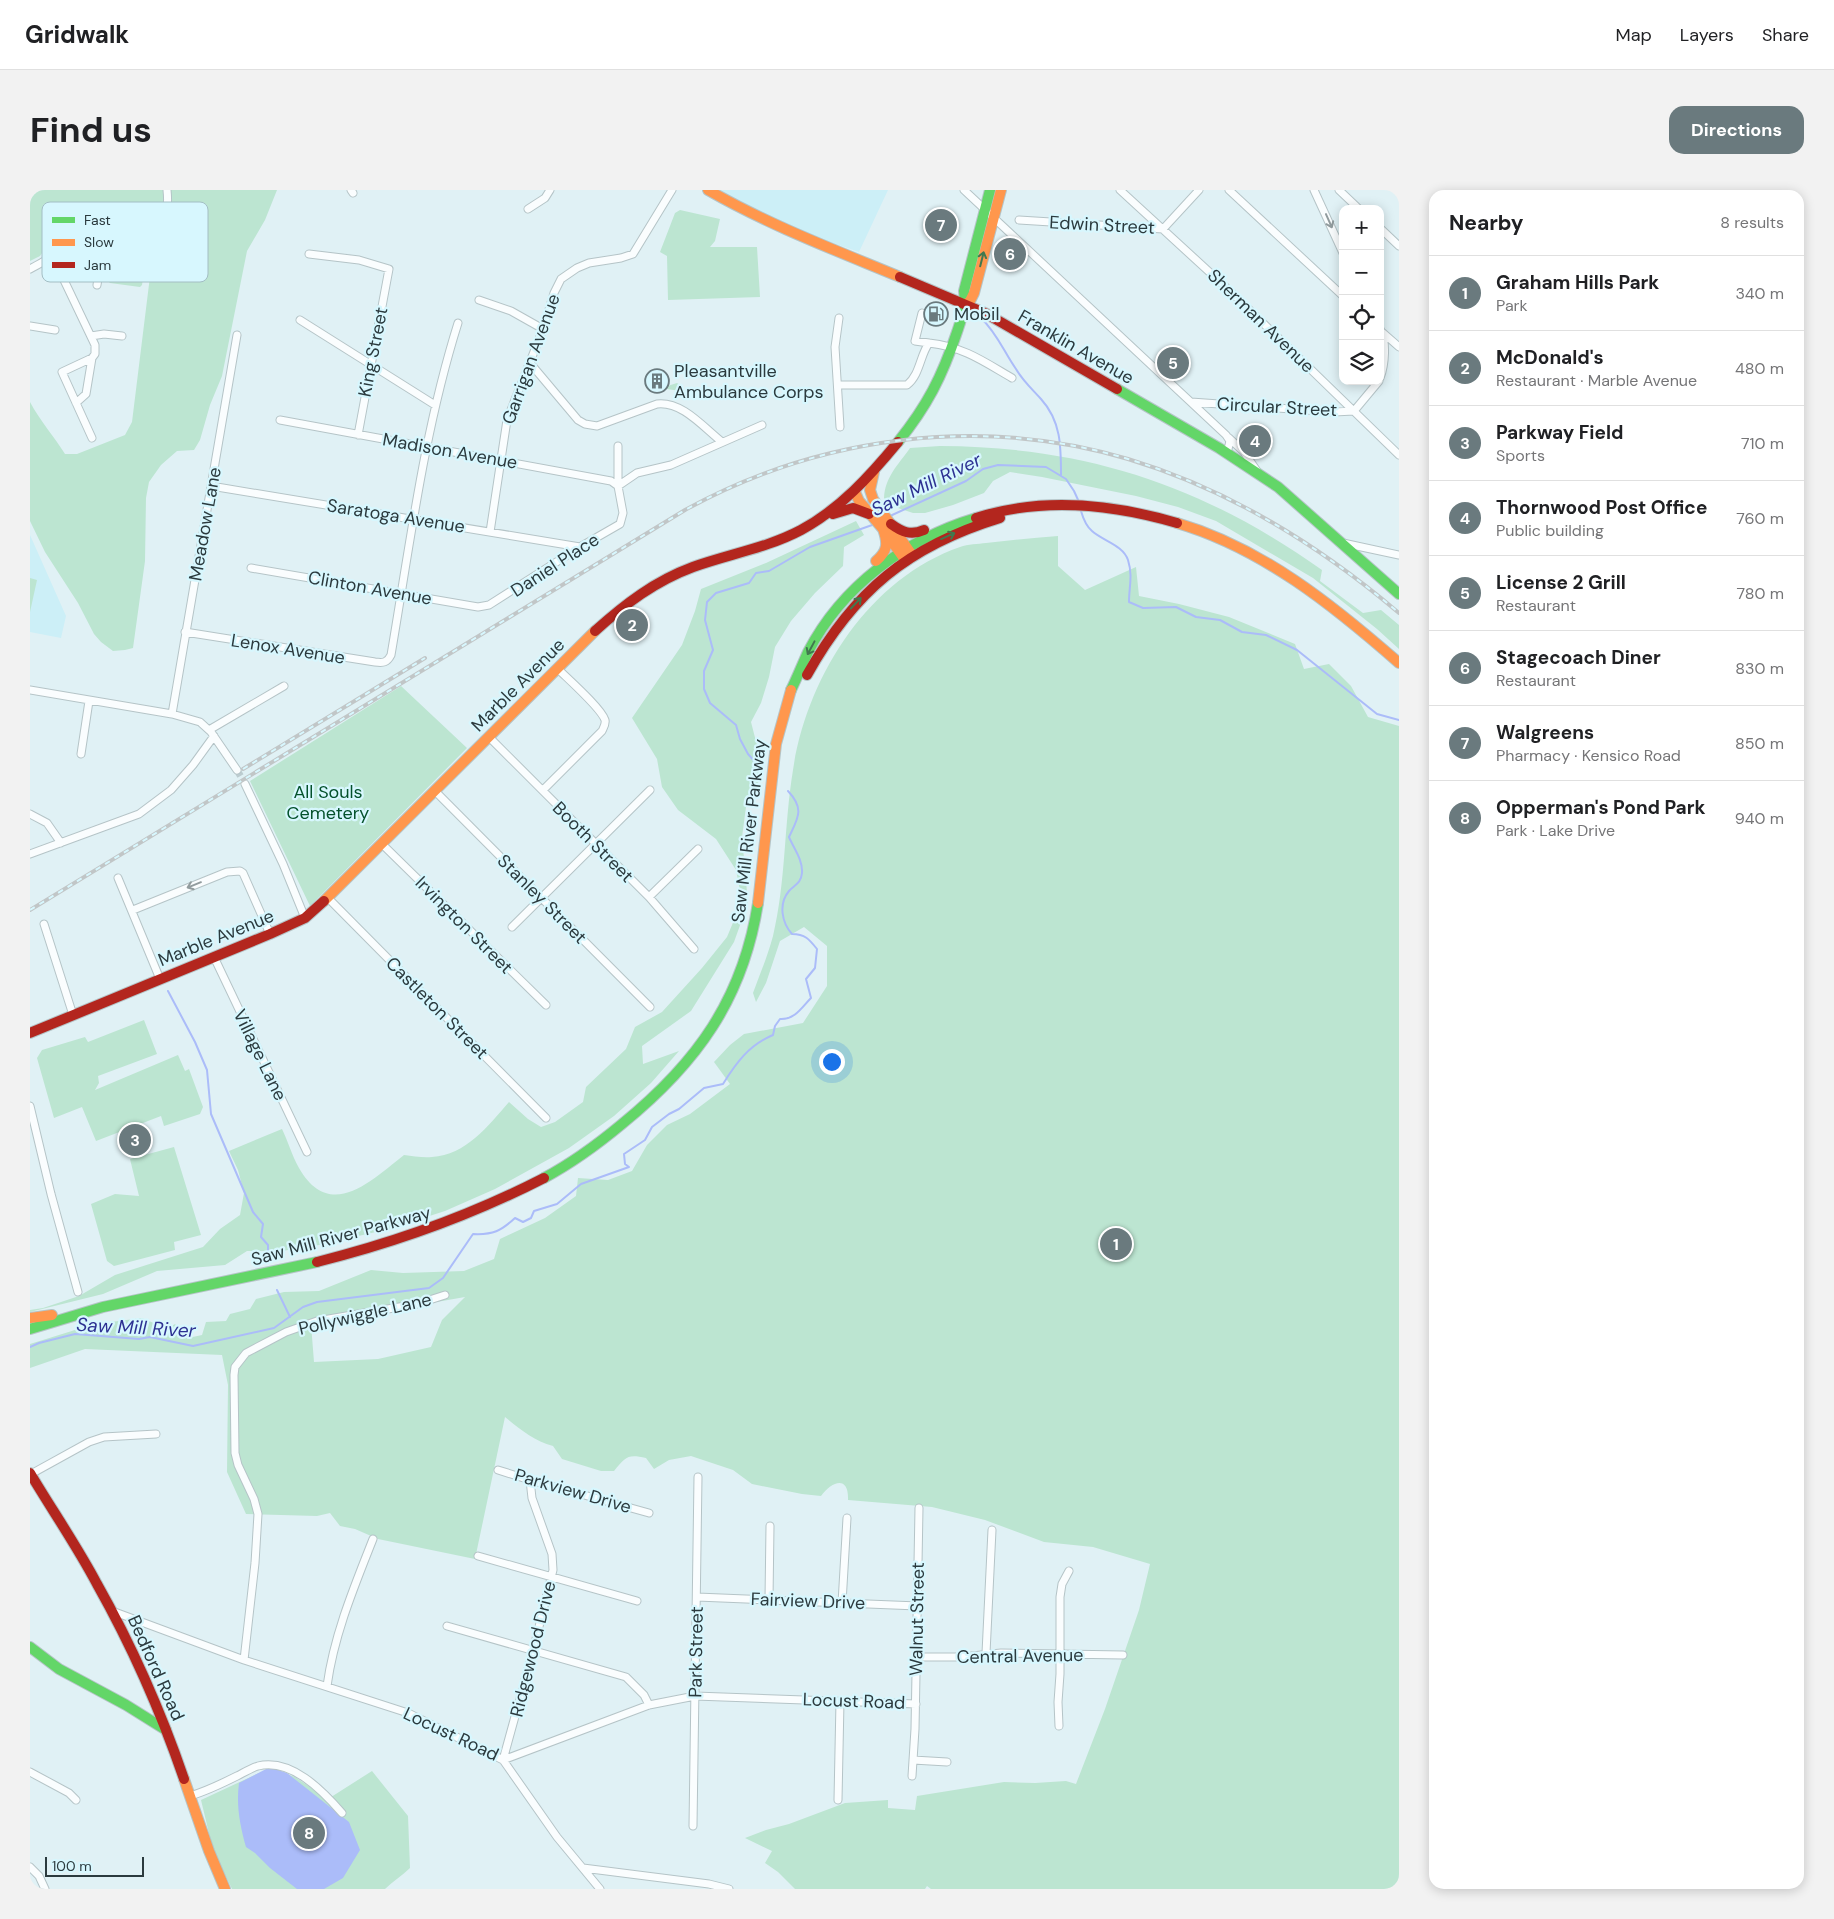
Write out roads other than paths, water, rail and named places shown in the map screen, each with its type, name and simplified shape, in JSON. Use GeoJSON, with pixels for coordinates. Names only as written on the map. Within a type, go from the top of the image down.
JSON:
{"type":"FeatureCollection","features":[{"type":"Feature","properties":{"kind":"main road","name":"Franklin Avenue"},"geometry":{"type":"LineString","coordinates":[[708,190],[736,206],[781,227],[985,313],[1227,453],[1278,487],[1399,594]]}},
{"type":"Feature","properties":{"kind":"main road"},"geometry":{"type":"LineString","coordinates":[[966,304],[964,290],[990,190]]}},
{"type":"Feature","properties":{"kind":"main road"},"geometry":{"type":"LineString","coordinates":[[966,304],[974,293],[1001,190]]}},
{"type":"Feature","properties":{"kind":"main road","name":"Marble Avenue"},"geometry":{"type":"LineString","coordinates":[[30,1033],[305,918],[328,898],[617,610],[657,583],[691,567],[783,538],[823,517],[855,492],[914,422],[929,400],[966,304]]}},
{"type":"Feature","properties":{"kind":"main road"},"geometry":{"type":"LineString","coordinates":[[874,471],[870,493],[876,513]]}},
{"type":"Feature","properties":{"kind":"main road"},"geometry":{"type":"LineString","coordinates":[[855,492],[859,501],[876,513],[906,553]]}},
{"type":"Feature","properties":{"kind":"main road","name":"Saw Mill River Parkway"},"geometry":{"type":"LineString","coordinates":[[30,1328],[84,1311],[343,1256],[447,1224],[502,1201],[565,1166],[605,1138],[642,1108],[676,1074],[707,1038],[731,996],[740,974],[748,951],[758,904],[774,761],[780,725],[801,668],[812,646],[830,618],[864,579],[906,553],[935,531],[973,516],[1022,506],[1131,510],[1166,518],[1201,529],[1245,549],[1316,594],[1399,663]]}},
{"type":"Feature","properties":{"kind":"main road"},"geometry":{"type":"LineString","coordinates":[[823,517],[853,508],[876,513]]}},
{"type":"Feature","properties":{"kind":"main road","name":"Saw Mill River Parkway"},"geometry":{"type":"LineString","coordinates":[[30,1336],[88,1318],[347,1262],[439,1235],[506,1208],[548,1185],[594,1155],[645,1115],[679,1082],[707,1050],[732,1010],[751,966],[768,895],[783,746],[792,711],[806,678],[826,641],[848,612],[906,553],[949,535],[994,520],[1071,508]]}},
{"type":"Feature","properties":{"kind":"main road","name":"Saw Mill River Parkway"},"geometry":{"type":"LineString","coordinates":[[1092,509],[1161,524],[1206,539],[1239,554],[1281,579],[1320,607],[1358,636],[1399,674]]}},
{"type":"Feature","properties":{"kind":"main road"},"geometry":{"type":"LineString","coordinates":[[887,527],[914,534],[962,514],[973,516]]}},
{"type":"Feature","properties":{"kind":"main road"},"geometry":{"type":"LineString","coordinates":[[830,618],[833,603],[846,587],[885,553],[887,527]]}},
{"type":"Feature","properties":{"kind":"main road"},"geometry":{"type":"LineString","coordinates":[[30,1318],[84,1311]]}},
{"type":"Feature","properties":{"kind":"main road","name":"Bedford Road"},"geometry":{"type":"LineString","coordinates":[[30,1474],[112,1610],[131,1648],[167,1731],[208,1851],[224,1889]]}},
{"type":"Feature","properties":{"kind":"main road"},"geometry":{"type":"LineString","coordinates":[[30,1647],[56,1669],[118,1701],[167,1731]]}},
{"type":"Feature","properties":{"kind":"street"},"geometry":{"type":"LineString","coordinates":[[528,209],[545,198],[550,190]]}},
{"type":"Feature","properties":{"kind":"street","name":"Garrigan Avenue"},"geometry":{"type":"LineString","coordinates":[[490,532],[507,420],[561,279],[577,268],[589,263],[621,258],[633,254],[672,190]]}},
{"type":"Feature","properties":{"kind":"street"},"geometry":{"type":"LineString","coordinates":[[964,190],[1244,452],[1257,472]]}},
{"type":"Feature","properties":{"kind":"street","name":"Sherman Avenue"},"geometry":{"type":"LineString","coordinates":[[1120,190],[1230,291],[1399,455]]}},
{"type":"Feature","properties":{"kind":"street","name":"Edwin Street"},"geometry":{"type":"LineString","coordinates":[[1019,220],[1163,230],[1200,190]]}},
{"type":"Feature","properties":{"kind":"street"},"geometry":{"type":"LineString","coordinates":[[1229,190],[1342,295]]}},
{"type":"Feature","properties":{"kind":"street"},"geometry":{"type":"LineString","coordinates":[[1314,190],[1342,250]]}},
{"type":"Feature","properties":{"kind":"street"},"geometry":{"type":"LineString","coordinates":[[1339,190],[1355,205]]}},
{"type":"Feature","properties":{"kind":"street"},"geometry":{"type":"LineString","coordinates":[[1384,232],[1399,246]]}},
{"type":"Feature","properties":{"kind":"street","name":"King Street"},"geometry":{"type":"LineString","coordinates":[[309,254],[359,260],[389,269],[358,435]]}},
{"type":"Feature","properties":{"kind":"street"},"geometry":{"type":"LineString","coordinates":[[30,269],[42,262]]}},
{"type":"Feature","properties":{"kind":"street"},"geometry":{"type":"LineString","coordinates":[[65,282],[95,345],[95,354],[92,358],[86,394],[76,403]]}},
{"type":"Feature","properties":{"kind":"street"},"geometry":{"type":"LineString","coordinates":[[480,300],[510,311],[543,329]]}},
{"type":"Feature","properties":{"kind":"street"},"geometry":{"type":"LineString","coordinates":[[922,313],[915,341],[951,347],[967,352],[1012,378]]}},
{"type":"Feature","properties":{"kind":"street"},"geometry":{"type":"LineString","coordinates":[[839,318],[835,347],[839,385],[840,427]]}},
{"type":"Feature","properties":{"kind":"street"},"geometry":{"type":"LineString","coordinates":[[300,320],[435,404]]}},
{"type":"Feature","properties":{"kind":"street"},"geometry":{"type":"LineString","coordinates":[[401,594],[435,404],[458,323]]}},
{"type":"Feature","properties":{"kind":"street"},"geometry":{"type":"LineString","coordinates":[[30,326],[55,330]]}},
{"type":"Feature","properties":{"kind":"street"},"geometry":{"type":"LineString","coordinates":[[91,336],[104,334],[122,336]]}},
{"type":"Feature","properties":{"kind":"street"},"geometry":{"type":"LineString","coordinates":[[1384,334],[1399,346]]}},
{"type":"Feature","properties":{"kind":"street","name":"Meadow Lane"},"geometry":{"type":"LineString","coordinates":[[172,714],[237,335]]}},
{"type":"Feature","properties":{"kind":"street"},"geometry":{"type":"LineString","coordinates":[[839,385],[907,385],[912,382],[924,350],[929,343]]}},
{"type":"Feature","properties":{"kind":"street"},"geometry":{"type":"LineString","coordinates":[[92,358],[62,372],[92,438]]}},
{"type":"Feature","properties":{"kind":"street"},"geometry":{"type":"LineString","coordinates":[[530,363],[578,420],[585,424],[598,426],[656,404],[666,403],[680,408],[722,442]]}},
{"type":"Feature","properties":{"kind":"street","name":"Circular Street"},"geometry":{"type":"LineString","coordinates":[[1191,402],[1334,412],[1354,411],[1376,385]]}},
{"type":"Feature","properties":{"kind":"street","name":"Madison Avenue"},"geometry":{"type":"LineString","coordinates":[[280,420],[427,448],[500,459],[612,481],[618,486]]}},
{"type":"Feature","properties":{"kind":"street"},"geometry":{"type":"LineString","coordinates":[[618,486],[637,473],[671,464],[762,425]]}},
{"type":"Feature","properties":{"kind":"street"},"geometry":{"type":"LineString","coordinates":[[1226,435],[1230,442],[1227,453]]}},
{"type":"Feature","properties":{"kind":"street"},"geometry":{"type":"LineString","coordinates":[[618,446],[618,486]]}},
{"type":"Feature","properties":{"kind":"street","name":"Saratoga Avenue"},"geometry":{"type":"LineString","coordinates":[[211,486],[580,547]]}},
{"type":"Feature","properties":{"kind":"street","name":"Daniel Place"},"geometry":{"type":"LineString","coordinates":[[489,606],[580,547],[620,524],[623,513],[618,486]]}},
{"type":"Feature","properties":{"kind":"street"},"geometry":{"type":"LineString","coordinates":[[1341,543],[1399,555]]}},
{"type":"Feature","properties":{"kind":"street","name":"Clinton Avenue"},"geometry":{"type":"LineString","coordinates":[[251,568],[401,594],[489,606]]}},
{"type":"Feature","properties":{"kind":"street","name":"Lenox Avenue"},"geometry":{"type":"LineString","coordinates":[[186,632],[384,663],[389,660],[401,594]]}},
{"type":"Feature","properties":{"kind":"street"},"geometry":{"type":"LineString","coordinates":[[543,790],[602,731],[605,723],[604,717],[598,709],[558,669]]}},
{"type":"Feature","properties":{"kind":"street"},"geometry":{"type":"LineString","coordinates":[[30,854],[139,814],[176,784],[193,765],[211,733],[284,686]]}},
{"type":"Feature","properties":{"kind":"street"},"geometry":{"type":"LineString","coordinates":[[30,690],[172,714],[200,722],[211,733],[237,770]]}},
{"type":"Feature","properties":{"kind":"street"},"geometry":{"type":"LineString","coordinates":[[81,754],[89,701]]}},
{"type":"Feature","properties":{"kind":"street","name":"Booth Street"},"geometry":{"type":"LineString","coordinates":[[489,737],[649,897],[694,949]]}},
{"type":"Feature","properties":{"kind":"street"},"geometry":{"type":"LineString","coordinates":[[245,784],[305,918]]}},
{"type":"Feature","properties":{"kind":"street"},"geometry":{"type":"LineString","coordinates":[[512,927],[650,790]]}},
{"type":"Feature","properties":{"kind":"street","name":"Stanley Street"},"geometry":{"type":"LineString","coordinates":[[435,791],[650,1007]]}},
{"type":"Feature","properties":{"kind":"street"},"geometry":{"type":"LineString","coordinates":[[30,814],[47,822],[61,843]]}},
{"type":"Feature","properties":{"kind":"street","name":"Irvington Street"},"geometry":{"type":"LineString","coordinates":[[382,844],[546,1005]]}},
{"type":"Feature","properties":{"kind":"street"},"geometry":{"type":"LineString","coordinates":[[649,897],[698,849]]}},
{"type":"Feature","properties":{"kind":"street"},"geometry":{"type":"LineString","coordinates":[[133,910],[227,872],[240,871],[243,872],[270,934]]}},
{"type":"Feature","properties":{"kind":"street"},"geometry":{"type":"LineString","coordinates":[[118,878],[133,910],[160,979]]}},
{"type":"Feature","properties":{"kind":"street","name":"Castleton Street"},"geometry":{"type":"LineString","coordinates":[[328,898],[546,1118]]}},
{"type":"Feature","properties":{"kind":"street"},"geometry":{"type":"LineString","coordinates":[[44,924],[73,1015]]}},
{"type":"Feature","properties":{"kind":"street","name":"Village Lane"},"geometry":{"type":"LineString","coordinates":[[214,957],[307,1152]]}},
{"type":"Feature","properties":{"kind":"street"},"geometry":{"type":"LineString","coordinates":[[30,1106],[51,1194],[78,1292]]}},
{"type":"Feature","properties":{"kind":"street","name":"Pollywiggle Lane"},"geometry":{"type":"LineString","coordinates":[[244,1660],[255,1563],[258,1514],[254,1499],[238,1466],[235,1453],[235,1368],[246,1353],[286,1332],[317,1321],[417,1304],[445,1295]]}},
{"type":"Feature","properties":{"kind":"street"},"geometry":{"type":"LineString","coordinates":[[30,1474],[89,1442],[104,1438],[156,1434]]}},
{"type":"Feature","properties":{"kind":"street","name":"Parkview Drive"},"geometry":{"type":"LineString","coordinates":[[498,1470],[649,1513]]}},
{"type":"Feature","properties":{"kind":"street","name":"Park Street"},"geometry":{"type":"LineString","coordinates":[[693,1826],[698,1597],[698,1477]]}},
{"type":"Feature","properties":{"kind":"street","name":"Ridgewood Drive"},"geometry":{"type":"LineString","coordinates":[[503,1760],[533,1652],[553,1570],[552,1554],[532,1498],[530,1480]]}},
{"type":"Feature","properties":{"kind":"street","name":"Walnut Street"},"geometry":{"type":"LineString","coordinates":[[912,1776],[916,1704],[919,1508]]}},
{"type":"Feature","properties":{"kind":"street"},"geometry":{"type":"LineString","coordinates":[[842,1603],[847,1518]]}},
{"type":"Feature","properties":{"kind":"street"},"geometry":{"type":"LineString","coordinates":[[769,1599],[770,1526]]}},
{"type":"Feature","properties":{"kind":"street"},"geometry":{"type":"LineString","coordinates":[[986,1653],[992,1530]]}},
{"type":"Feature","properties":{"kind":"street"},"geometry":{"type":"LineString","coordinates":[[327,1686],[330,1666],[345,1613],[373,1539]]}},
{"type":"Feature","properties":{"kind":"street"},"geometry":{"type":"LineString","coordinates":[[478,1556],[637,1601]]}},
{"type":"Feature","properties":{"kind":"street"},"geometry":{"type":"LineString","coordinates":[[1060,1726],[1058,1702],[1060,1597],[1062,1584],[1070,1571]]}},
{"type":"Feature","properties":{"kind":"street","name":"Fairview Drive"},"geometry":{"type":"LineString","coordinates":[[698,1597],[918,1606]]}},
{"type":"Feature","properties":{"kind":"street","name":"Locust Road"},"geometry":{"type":"LineString","coordinates":[[112,1610],[244,1660],[408,1713],[503,1760],[649,1705],[695,1696],[916,1704]]}},
{"type":"Feature","properties":{"kind":"street"},"geometry":{"type":"LineString","coordinates":[[447,1626],[626,1677],[637,1686],[649,1705]]}},
{"type":"Feature","properties":{"kind":"street","name":"Central Avenue"},"geometry":{"type":"LineString","coordinates":[[917,1657],[962,1658],[986,1653],[1122,1655]]}},
{"type":"Feature","properties":{"kind":"street"},"geometry":{"type":"LineString","coordinates":[[838,1800],[840,1701]]}},
{"type":"Feature","properties":{"kind":"street"},"geometry":{"type":"LineString","coordinates":[[503,1760],[557,1837],[600,1889]]}},
{"type":"Feature","properties":{"kind":"street"},"geometry":{"type":"LineString","coordinates":[[913,1760],[947,1762]]}},
{"type":"Feature","properties":{"kind":"street"},"geometry":{"type":"LineString","coordinates":[[190,1796],[208,1790],[257,1766],[274,1765],[285,1768],[314,1785],[342,1813]]}},
{"type":"Feature","properties":{"kind":"street"},"geometry":{"type":"LineString","coordinates":[[30,1772],[69,1793],[76,1800]]}},
{"type":"Feature","properties":{"kind":"street"},"geometry":{"type":"LineString","coordinates":[[30,1867],[39,1876],[45,1889]]}},
{"type":"Feature","properties":{"kind":"street"},"geometry":{"type":"LineString","coordinates":[[583,1868],[709,1884],[729,1889]]}},
{"type":"Feature","properties":{"kind":"water"},"geometry":{"type":"Polygon","coordinates":[[[270,1767],[287,1773],[349,1822],[360,1850],[343,1878],[324,1889],[297,1889],[246,1847],[239,1815],[239,1783],[270,1767]]]}},
{"type":"Feature","properties":{"kind":"waterway"},"geometry":{"type":"LineString","coordinates":[[981,318],[996,336],[1022,377],[1048,407],[1053,416],[1060,444],[1061,475]]}},
{"type":"Feature","properties":{"kind":"waterway","name":"Saw Mill River"},"geometry":{"type":"LineString","coordinates":[[890,516],[966,481],[983,469],[998,465],[1046,467],[1066,479],[1079,502]]}},
{"type":"Feature","properties":{"kind":"waterway","name":"Saw Mill River"},"geometry":{"type":"LineString","coordinates":[[1081,511],[1090,529],[1096,535],[1122,551],[1128,560],[1130,571],[1129,602],[1143,608],[1176,607],[1196,617],[1220,620],[1242,632],[1266,635],[1297,650],[1377,714],[1399,720]]}},
{"type":"Feature","properties":{"kind":"waterway","name":"Saw Mill River"},"geometry":{"type":"LineString","coordinates":[[763,771],[748,754],[740,739],[736,725],[710,703],[704,689],[704,671],[713,650],[705,620],[707,602],[716,593],[749,583],[756,573],[769,571],[810,547],[875,524]]}},
{"type":"Feature","properties":{"kind":"waterway","name":"Saw Mill River"},"geometry":{"type":"LineString","coordinates":[[30,1347],[75,1334],[139,1339],[150,1337],[193,1346],[274,1328],[303,1307],[317,1302],[429,1288],[443,1278],[473,1234],[486,1234],[496,1231],[515,1218],[523,1222],[531,1218],[534,1211],[557,1204],[581,1184],[629,1167],[625,1164],[624,1154],[645,1140],[652,1127],[679,1109],[704,1088],[723,1084],[750,1049],[773,1035],[775,1026],[780,1019],[794,1015],[811,998],[806,979],[815,968],[817,949],[806,938],[792,934],[784,919],[782,907],[786,896],[799,882],[802,873],[800,859],[789,837],[797,819],[798,808],[797,803],[788,791]]}},
{"type":"Feature","properties":{"kind":"waterway"},"geometry":{"type":"LineString","coordinates":[[168,991],[195,1042],[207,1070],[211,1114],[253,1212],[263,1224],[261,1237],[268,1245],[268,1259]]}},
{"type":"Feature","properties":{"kind":"waterway"},"geometry":{"type":"LineString","coordinates":[[277,1290],[290,1317]]}},
{"type":"Feature","properties":{"kind":"tunnel"},"geometry":{"type":"LineString","coordinates":[[237,770],[245,784]]}},
{"type":"Feature","properties":{"kind":"railway"},"geometry":{"type":"LineString","coordinates":[[30,910],[685,510],[736,485],[790,465],[845,450],[902,440],[959,436],[1016,438],[1072,446],[1128,459],[1165,471],[1201,486],[1271,522],[1337,565],[1399,613]]}},
{"type":"Feature","properties":{"kind":"railway"},"geometry":{"type":"LineString","coordinates":[[243,769],[425,658]]}},
{"type":"Feature","properties":{"kind":"place","name":"Walgreens"},"geometry":{"type":"Point","coordinates":[941,225]}},
{"type":"Feature","properties":{"kind":"place","name":"Stagecoach Diner"},"geometry":{"type":"Point","coordinates":[1010,254]}},
{"type":"Feature","properties":{"kind":"place","name":"Mobil"},"geometry":{"type":"Point","coordinates":[936,314]}},
{"type":"Feature","properties":{"kind":"place","name":"License 2 Grill"},"geometry":{"type":"Point","coordinates":[1173,363]}},
{"type":"Feature","properties":{"kind":"place","name":"Pleasantville Ambulance Corps"},"geometry":{"type":"Point","coordinates":[657,381]}},
{"type":"Feature","properties":{"kind":"place","name":"Thornwood Post Office"},"geometry":{"type":"Point","coordinates":[1255,441]}},
{"type":"Feature","properties":{"kind":"place","name":"McDonald's"},"geometry":{"type":"Point","coordinates":[632,625]}},
{"type":"Feature","properties":{"kind":"place","name":"Parkway Field"},"geometry":{"type":"Point","coordinates":[135,1140]}},
{"type":"Feature","properties":{"kind":"place","name":"Graham Hills Park"},"geometry":{"type":"Point","coordinates":[1116,1244]}},
{"type":"Feature","properties":{"kind":"place","name":"Opperman's Pond Park"},"geometry":{"type":"Point","coordinates":[309,1833]}},
{"type":"Feature","properties":{"kind":"park label","name":"All Souls Cemetery"},"geometry":{"type":"Point","coordinates":[328,802]}}]}
